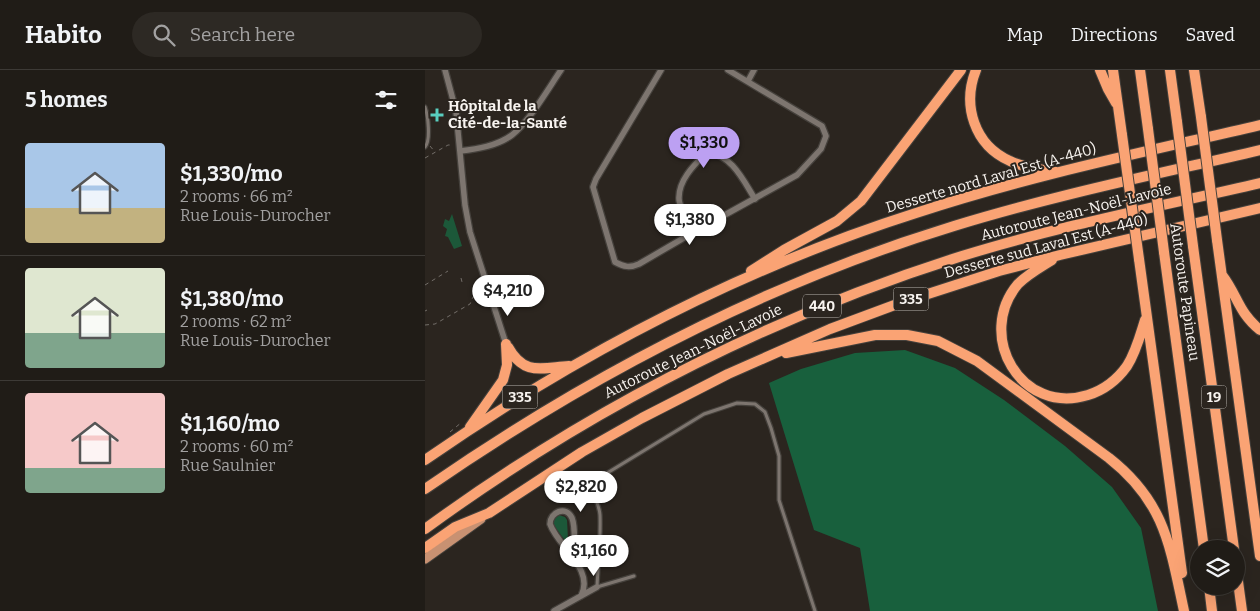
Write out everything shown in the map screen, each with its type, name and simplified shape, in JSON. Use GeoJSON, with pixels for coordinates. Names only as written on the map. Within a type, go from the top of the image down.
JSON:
{"type":"FeatureCollection","features":[{"type":"Feature","properties":{"kind":"highway","name":"335"},"geometry":{"type":"LineString","coordinates":[[722,288],[784,250],[837,221],[861,201],[883,175],[961,70]]}},
{"type":"Feature","properties":{"kind":"highway"},"geometry":{"type":"LineString","coordinates":[[976,70],[970,92],[970,108],[974,124],[985,142],[996,153],[1015,164],[1059,172]]}},
{"type":"Feature","properties":{"kind":"highway"},"geometry":{"type":"LineString","coordinates":[[1100,70],[1118,106]]}},
{"type":"Feature","properties":{"kind":"highway"},"geometry":{"type":"LineString","coordinates":[[1113,70],[1185,611]]}},
{"type":"Feature","properties":{"kind":"highway","name":"Autoroute Papineau"},"geometry":{"type":"LineString","coordinates":[[1140,70],[1203,540]]}},
{"type":"Feature","properties":{"kind":"highway","name":"Autoroute Papineau"},"geometry":{"type":"LineString","coordinates":[[1170,70],[1233,540]]}},
{"type":"Feature","properties":{"kind":"highway"},"geometry":{"type":"LineString","coordinates":[[1195,70],[1260,556]]}},
{"type":"Feature","properties":{"kind":"highway","name":"Desserte nord Laval Est (A-440)"},"geometry":{"type":"LineString","coordinates":[[425,460],[467,431],[574,365],[722,288],[787,260],[896,219],[984,192],[1059,172],[1260,125]]}},
{"type":"Feature","properties":{"kind":"highway","name":"Autoroute Jean-Noël-Lavoie"},"geometry":{"type":"LineString","coordinates":[[425,489],[513,430],[607,374],[691,330],[798,282],[904,242],[990,216],[1068,195],[1260,150]]}},
{"type":"Feature","properties":{"kind":"highway","name":"Autoroute Jean-Noël-Lavoie"},"geometry":{"type":"LineString","coordinates":[[425,529],[523,461],[595,417],[682,370],[786,321],[874,286],[979,251],[1260,183]]}},
{"type":"Feature","properties":{"kind":"highway","name":"Desserte sud Laval Est (A-440)"},"geometry":{"type":"LineString","coordinates":[[489,513],[554,470],[629,425],[767,356],[830,330],[900,303],[982,276],[1059,255],[1260,208]]}},
{"type":"Feature","properties":{"kind":"highway"},"geometry":{"type":"LineString","coordinates":[[1059,255],[1030,274],[1019,284],[1007,302],[1003,318],[1001,335],[1007,357],[1016,373],[1031,388],[1051,396],[1066,398],[1085,396],[1105,387],[1123,371],[1133,356],[1147,316]]}},
{"type":"Feature","properties":{"kind":"highway"},"geometry":{"type":"LineString","coordinates":[[1222,275],[1231,287],[1241,311],[1260,330]]}},
{"type":"Feature","properties":{"kind":"highway"},"geometry":{"type":"LineString","coordinates":[[767,356],[867,336],[891,334],[931,339],[969,356],[1098,449],[1123,469],[1134,481],[1152,506],[1164,528],[1185,611]]}},
{"type":"Feature","properties":{"kind":"highway"},"geometry":{"type":"LineString","coordinates":[[507,344],[518,362],[529,368],[538,369],[574,365]]}},
{"type":"Feature","properties":{"kind":"highway"},"geometry":{"type":"LineString","coordinates":[[467,431],[503,380],[507,365],[507,344]]}},
{"type":"Feature","properties":{"kind":"highway"},"geometry":{"type":"LineString","coordinates":[[425,548],[455,527],[489,513]]}},
{"type":"Feature","properties":{"kind":"highway"},"geometry":{"type":"LineString","coordinates":[[1258,538],[1260,523]]}},
{"type":"Feature","properties":{"kind":"highway"},"geometry":{"type":"LineString","coordinates":[[1210,595],[1212,611]]}},
{"type":"Feature","properties":{"kind":"highway"},"geometry":{"type":"LineString","coordinates":[[1240,595],[1242,611]]}},
{"type":"Feature","properties":{"kind":"main road","name":"Desserte sud Laval Est (A-440)"},"geometry":{"type":"LineString","coordinates":[[425,559],[489,513]]}},
{"type":"Feature","properties":{"kind":"street"},"geometry":{"type":"LineString","coordinates":[[445,70],[456,107],[465,205],[470,232],[507,344]]}},
{"type":"Feature","properties":{"kind":"street"},"geometry":{"type":"LineString","coordinates":[[460,151],[474,150],[495,144],[512,135],[536,108],[561,70]]}},
{"type":"Feature","properties":{"kind":"street"},"geometry":{"type":"LineString","coordinates":[[661,70],[593,187],[615,262],[623,266],[631,267],[639,264],[797,175],[821,149],[826,136],[822,126],[728,70]]}},
{"type":"Feature","properties":{"kind":"street"},"geometry":{"type":"LineString","coordinates":[[748,81],[754,70]]}},
{"type":"Feature","properties":{"kind":"street"},"geometry":{"type":"LineString","coordinates":[[694,232],[679,200],[681,187],[690,169],[707,152],[717,153],[734,166],[755,199]]}},
{"type":"Feature","properties":{"kind":"street"},"geometry":{"type":"LineString","coordinates":[[574,559],[573,523],[570,515],[563,511],[556,512],[551,517],[550,524],[574,559],[585,582],[581,596]]}},
{"type":"Feature","properties":{"kind":"street"},"geometry":{"type":"LineString","coordinates":[[554,611],[597,587]]}},
{"type":"Feature","properties":{"kind":"lane"},"geometry":{"type":"LineString","coordinates":[[425,107],[427,116],[426,146]]}},
{"type":"Feature","properties":{"kind":"lane"},"geometry":{"type":"LineString","coordinates":[[634,576],[597,587],[600,513],[593,490],[599,478],[704,414],[737,404],[755,404],[765,412],[771,428],[779,456],[779,500],[815,611]]}},
{"type":"Feature","properties":{"kind":"lane"},"geometry":{"type":"LineString","coordinates":[[567,550],[574,546]]}},
{"type":"Feature","properties":{"kind":"path"},"geometry":{"type":"LineString","coordinates":[[425,158],[448,145],[453,145]]}},
{"type":"Feature","properties":{"kind":"path"},"geometry":{"type":"LineString","coordinates":[[426,146],[432,147],[435,152]]}},
{"type":"Feature","properties":{"kind":"path"},"geometry":{"type":"LineString","coordinates":[[425,285],[449,272]]}},
{"type":"Feature","properties":{"kind":"path"},"geometry":{"type":"LineString","coordinates":[[461,278],[462,282]]}},
{"type":"Feature","properties":{"kind":"path"},"geometry":{"type":"LineString","coordinates":[[425,325],[435,324],[470,304],[473,297]]}},
{"type":"Feature","properties":{"kind":"path"},"geometry":{"type":"LineString","coordinates":[[445,436],[467,418]]}},
{"type":"Feature","properties":{"kind":"green space"},"geometry":{"type":"Polygon","coordinates":[[[452,214],[462,246],[454,249],[448,237],[445,236],[447,229],[443,226],[445,219],[449,221],[452,214]]]}},
{"type":"Feature","properties":{"kind":"green space"},"geometry":{"type":"Polygon","coordinates":[[[905,350],[955,368],[1004,400],[1065,446],[1112,487],[1141,528],[1158,611],[870,611],[860,548],[814,530],[769,383],[801,369],[855,353],[905,350]]]}},
{"type":"Feature","properties":{"kind":"green space"},"geometry":{"type":"Polygon","coordinates":[[[559,515],[567,520],[568,539],[566,542],[553,524],[554,519],[559,515]]]}},
{"type":"Feature","properties":{"kind":"place","name":"Hôpital de la Cité-de-la-Santé"},"geometry":{"type":"Point","coordinates":[437,115]}}]}
